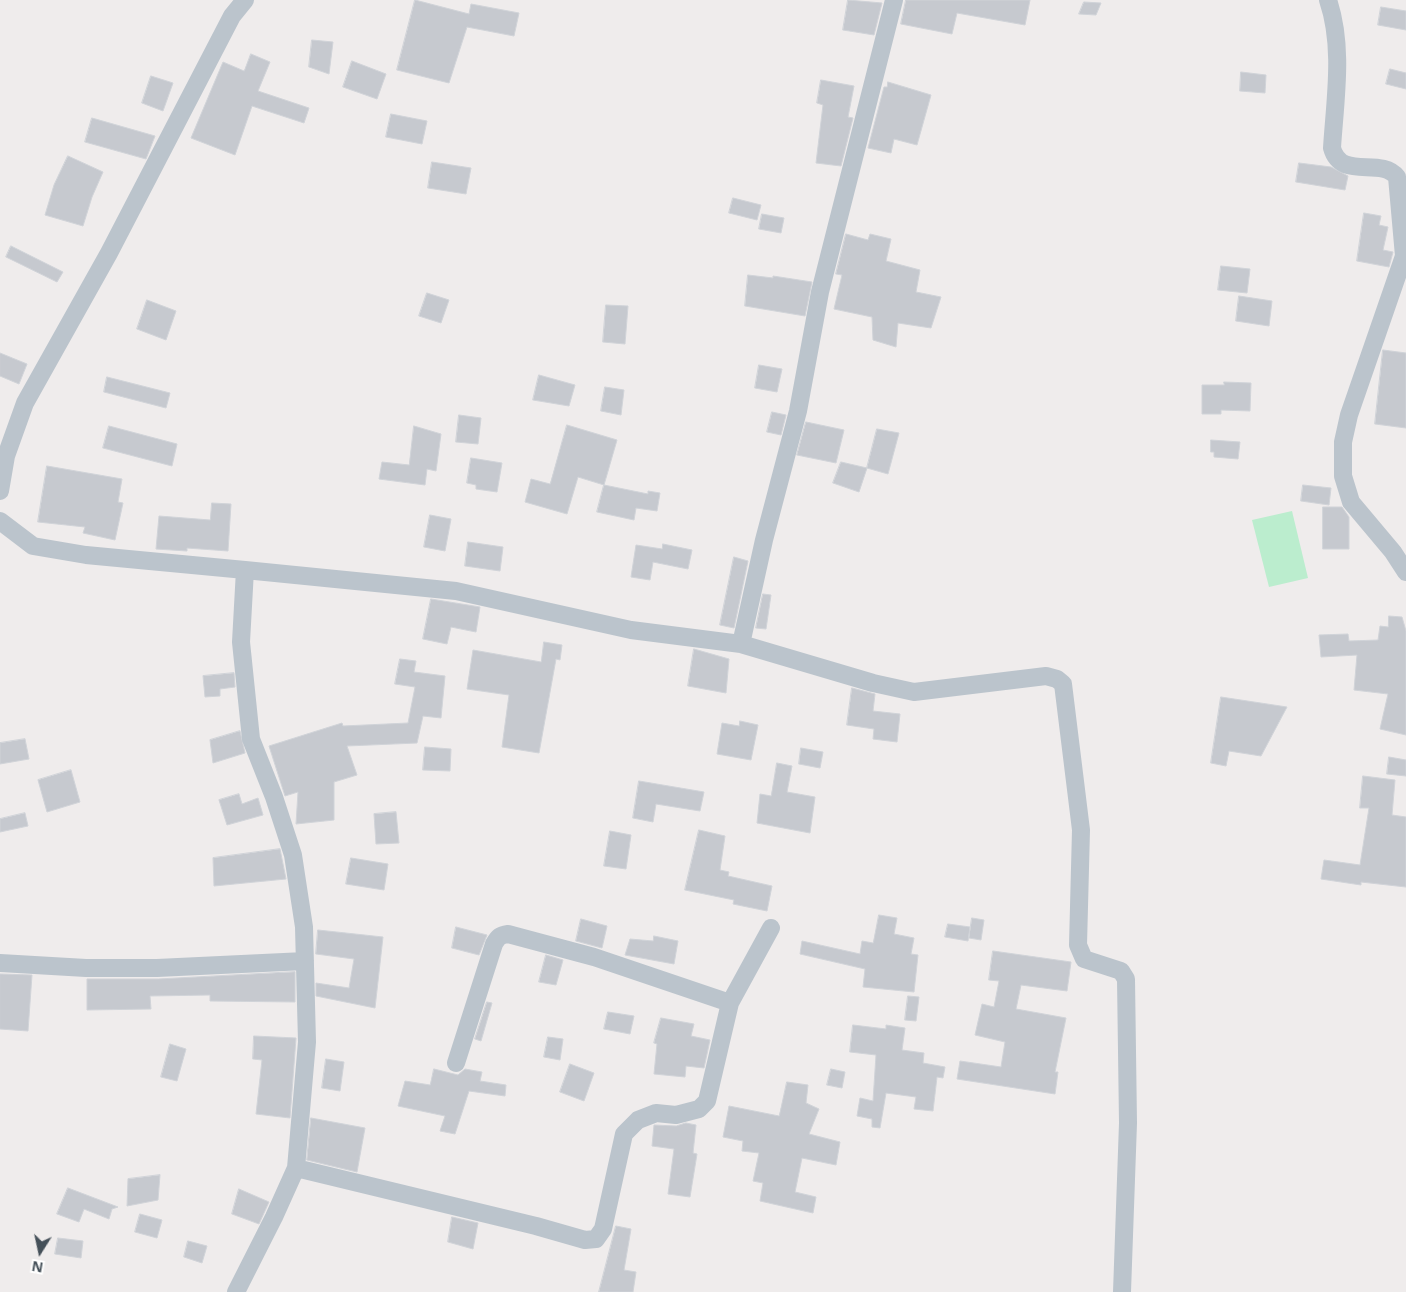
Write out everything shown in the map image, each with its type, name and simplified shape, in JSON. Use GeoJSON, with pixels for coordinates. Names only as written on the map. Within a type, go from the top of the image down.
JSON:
{"type":"FeatureCollection","features":[{"type":"Feature","properties":{"kind":"street"},"geometry":{"type":"LineString","coordinates":[[0,491],[6,456],[25,403],[109,253],[232,16],[245,0]]}},
{"type":"Feature","properties":{"kind":"street"},"geometry":{"type":"LineString","coordinates":[[741,644],[764,540],[798,412],[820,292],[894,0]]}},
{"type":"Feature","properties":{"kind":"street"},"geometry":{"type":"LineString","coordinates":[[1328,0],[1335,20],[1337,69],[1332,148],[1334,157],[1339,162],[1393,171],[1397,177],[1404,256],[1349,415],[1343,442],[1343,476],[1351,502],[1393,552],[1406,572]]}},
{"type":"Feature","properties":{"kind":"street"},"geometry":{"type":"LineString","coordinates":[[0,521],[33,546],[86,555],[456,591],[631,630],[741,644],[873,683],[914,692],[1046,676],[1057,679],[1063,684],[1081,830],[1078,945],[1084,959],[1121,971],[1126,979],[1128,1123],[1122,1292]]}},
{"type":"Feature","properties":{"kind":"street"},"geometry":{"type":"LineString","coordinates":[[236,1292],[274,1218],[296,1168],[306,1042],[304,927],[293,854],[251,739],[241,642],[245,570]]}},
{"type":"Feature","properties":{"kind":"street"},"geometry":{"type":"LineString","coordinates":[[296,1168],[536,1226],[585,1240],[596,1239],[603,1229],[624,1134],[638,1120],[656,1113],[676,1115],[699,1109],[707,1101],[730,1003],[771,928]]}},
{"type":"Feature","properties":{"kind":"street"},"geometry":{"type":"LineString","coordinates":[[456,1063],[494,944],[498,937],[503,935],[508,934],[594,957],[730,1003]]}},
{"type":"Feature","properties":{"kind":"street"},"geometry":{"type":"LineString","coordinates":[[0,963],[86,968],[157,968],[305,961]]}},
{"type":"Feature","properties":{"kind":"green space"},"geometry":{"type":"Polygon","coordinates":[[[1292,511],[1308,578],[1269,587],[1252,520],[1292,511]]]}},
{"type":"Feature","properties":{"kind":"building"},"geometry":{"type":"Polygon","coordinates":[[[415,0],[469,14],[471,4],[519,13],[514,36],[467,27],[449,83],[397,70],[415,0]]]}},
{"type":"Feature","properties":{"kind":"building"},"geometry":{"type":"Polygon","coordinates":[[[848,0],[882,3],[874,35],[843,30],[848,0]]]}},
{"type":"Feature","properties":{"kind":"building"},"geometry":{"type":"Polygon","coordinates":[[[906,0],[1030,0],[1025,25],[957,13],[952,34],[901,24],[906,0]]]}},
{"type":"Feature","properties":{"kind":"building"},"geometry":{"type":"Polygon","coordinates":[[[1084,2],[1101,3],[1096,15],[1079,14],[1084,2]]]}},
{"type":"Feature","properties":{"kind":"building"},"geometry":{"type":"Polygon","coordinates":[[[1381,7],[1406,11],[1406,30],[1378,25],[1381,7]]]}},
{"type":"Feature","properties":{"kind":"building"},"geometry":{"type":"Polygon","coordinates":[[[312,40],[333,42],[329,74],[309,67],[312,40]]]}},
{"type":"Feature","properties":{"kind":"building"},"geometry":{"type":"Polygon","coordinates":[[[251,54],[270,62],[258,91],[309,108],[304,123],[252,106],[235,155],[191,138],[223,62],[244,71],[251,54]]]}},
{"type":"Feature","properties":{"kind":"building"},"geometry":{"type":"Polygon","coordinates":[[[352,61],[386,74],[377,99],[343,87],[352,61]]]}},
{"type":"Feature","properties":{"kind":"building"},"geometry":{"type":"Polygon","coordinates":[[[1390,69],[1406,73],[1406,89],[1386,84],[1390,69]]]}},
{"type":"Feature","properties":{"kind":"building"},"geometry":{"type":"Polygon","coordinates":[[[1241,72],[1266,75],[1265,93],[1240,91],[1241,72]]]}},
{"type":"Feature","properties":{"kind":"building"},"geometry":{"type":"Polygon","coordinates":[[[151,76],[173,83],[163,111],[142,103],[151,76]]]}},
{"type":"Feature","properties":{"kind":"building"},"geometry":{"type":"Polygon","coordinates":[[[821,80],[854,86],[848,117],[853,118],[841,166],[816,163],[823,105],[817,103],[821,80]]]}},
{"type":"Feature","properties":{"kind":"building"},"geometry":{"type":"Polygon","coordinates":[[[888,82],[931,95],[917,145],[894,139],[891,153],[868,148],[884,87],[887,87],[888,82]]]}},
{"type":"Feature","properties":{"kind":"building"},"geometry":{"type":"Polygon","coordinates":[[[391,114],[427,121],[422,144],[386,137],[391,114]]]}},
{"type":"Feature","properties":{"kind":"building"},"geometry":{"type":"Polygon","coordinates":[[[92,118],[155,136],[146,159],[85,142],[92,118]]]}},
{"type":"Feature","properties":{"kind":"building"},"geometry":{"type":"Polygon","coordinates":[[[68,156],[103,172],[92,197],[83,226],[45,215],[54,185],[68,156]]]}},
{"type":"Feature","properties":{"kind":"building"},"geometry":{"type":"Polygon","coordinates":[[[432,162],[471,168],[466,194],[428,188],[432,162]]]}},
{"type":"Feature","properties":{"kind":"building"},"geometry":{"type":"Polygon","coordinates":[[[1299,163],[1331,167],[1348,176],[1345,190],[1296,182],[1299,163]]]}},
{"type":"Feature","properties":{"kind":"building"},"geometry":{"type":"Polygon","coordinates":[[[733,198],[761,205],[757,220],[729,213],[733,198]]]}},
{"type":"Feature","properties":{"kind":"building"},"geometry":{"type":"Polygon","coordinates":[[[1364,213],[1381,216],[1379,225],[1388,227],[1383,250],[1393,252],[1389,267],[1357,261],[1364,213]]]}},
{"type":"Feature","properties":{"kind":"building"},"geometry":{"type":"Polygon","coordinates":[[[762,214],[784,218],[781,233],[759,229],[762,214]]]}},
{"type":"Feature","properties":{"kind":"building"},"geometry":{"type":"Polygon","coordinates":[[[846,234],[868,240],[870,234],[891,239],[886,261],[920,270],[916,292],[941,297],[931,328],[898,323],[896,347],[873,340],[872,317],[834,309],[842,275],[836,274],[846,234]]]}},
{"type":"Feature","properties":{"kind":"building"},"geometry":{"type":"Polygon","coordinates":[[[11,246],[63,272],[57,282],[6,257],[11,246]]]}},
{"type":"Feature","properties":{"kind":"building"},"geometry":{"type":"Polygon","coordinates":[[[1221,266],[1250,269],[1247,293],[1218,290],[1221,266]]]}},
{"type":"Feature","properties":{"kind":"building"},"geometry":{"type":"Polygon","coordinates":[[[748,275],[773,278],[773,276],[812,282],[805,316],[745,306],[748,275]]]}},
{"type":"Feature","properties":{"kind":"building"},"geometry":{"type":"Polygon","coordinates":[[[427,293],[449,300],[441,323],[419,316],[427,293]]]}},
{"type":"Feature","properties":{"kind":"building"},"geometry":{"type":"Polygon","coordinates":[[[1239,296],[1272,301],[1269,326],[1236,321],[1239,296]]]}},
{"type":"Feature","properties":{"kind":"building"},"geometry":{"type":"Polygon","coordinates":[[[147,300],[176,311],[166,340],[137,329],[147,300]]]}},
{"type":"Feature","properties":{"kind":"building"},"geometry":{"type":"Polygon","coordinates":[[[606,305],[628,306],[625,344],[603,342],[606,305]]]}},
{"type":"Feature","properties":{"kind":"building"},"geometry":{"type":"Polygon","coordinates":[[[1383,350],[1406,353],[1406,428],[1375,424],[1383,350]]]}},
{"type":"Feature","properties":{"kind":"building"},"geometry":{"type":"Polygon","coordinates":[[[0,353],[27,364],[19,384],[0,376],[0,353]]]}},
{"type":"Feature","properties":{"kind":"building"},"geometry":{"type":"Polygon","coordinates":[[[759,365],[782,369],[777,392],[755,388],[759,365]]]}},
{"type":"Feature","properties":{"kind":"building"},"geometry":{"type":"Polygon","coordinates":[[[539,375],[575,385],[569,406],[533,400],[539,375]]]}},
{"type":"Feature","properties":{"kind":"building"},"geometry":{"type":"Polygon","coordinates":[[[107,377],[170,393],[166,408],[104,392],[107,377]]]}},
{"type":"Feature","properties":{"kind":"building"},"geometry":{"type":"Polygon","coordinates":[[[1224,382],[1251,383],[1250,411],[1221,410],[1221,414],[1202,414],[1202,385],[1224,385],[1224,382]]]}},
{"type":"Feature","properties":{"kind":"building"},"geometry":{"type":"Polygon","coordinates":[[[605,387],[624,390],[621,415],[601,411],[605,387]]]}},
{"type":"Feature","properties":{"kind":"building"},"geometry":{"type":"Polygon","coordinates":[[[772,412],[786,415],[781,435],[767,432],[772,412]]]}},
{"type":"Feature","properties":{"kind":"building"},"geometry":{"type":"Polygon","coordinates":[[[459,415],[481,418],[478,444],[456,442],[459,415]]]}},
{"type":"Feature","properties":{"kind":"building"},"geometry":{"type":"Polygon","coordinates":[[[806,422],[844,430],[836,463],[797,455],[806,422]]]}},
{"type":"Feature","properties":{"kind":"building"},"geometry":{"type":"Polygon","coordinates":[[[567,425],[617,440],[604,485],[578,477],[567,514],[525,502],[531,479],[550,484],[567,425]]]}},
{"type":"Feature","properties":{"kind":"building"},"geometry":{"type":"Polygon","coordinates":[[[109,426],[177,444],[172,466],[103,448],[109,426]]]}},
{"type":"Feature","properties":{"kind":"building"},"geometry":{"type":"Polygon","coordinates":[[[414,426],[441,434],[436,471],[427,469],[425,485],[379,479],[382,462],[409,465],[414,426]]]}},
{"type":"Feature","properties":{"kind":"building"},"geometry":{"type":"Polygon","coordinates":[[[877,429],[899,433],[888,474],[867,468],[877,429]]]}},
{"type":"Feature","properties":{"kind":"building"},"geometry":{"type":"Polygon","coordinates":[[[1211,440],[1240,442],[1238,459],[1214,457],[1214,452],[1211,452],[1211,440]]]}},
{"type":"Feature","properties":{"kind":"building"},"geometry":{"type":"Polygon","coordinates":[[[471,458],[502,463],[497,492],[476,489],[476,485],[467,483],[471,458]]]}},
{"type":"Feature","properties":{"kind":"building"},"geometry":{"type":"Polygon","coordinates":[[[841,462],[867,468],[859,492],[833,483],[841,462]]]}},
{"type":"Feature","properties":{"kind":"building"},"geometry":{"type":"Polygon","coordinates":[[[47,466],[122,479],[118,502],[123,503],[115,540],[83,533],[85,527],[38,522],[47,466]]]}},
{"type":"Feature","properties":{"kind":"building"},"geometry":{"type":"Polygon","coordinates":[[[604,485],[648,494],[648,491],[660,493],[657,511],[636,508],[634,520],[597,512],[604,485]]]}},
{"type":"Feature","properties":{"kind":"building"},"geometry":{"type":"Polygon","coordinates":[[[1303,485],[1331,488],[1329,505],[1301,501],[1303,485]]]}},
{"type":"Feature","properties":{"kind":"building"},"geometry":{"type":"Polygon","coordinates":[[[212,503],[231,504],[228,551],[187,548],[187,551],[156,549],[159,516],[210,520],[212,503]]]}},
{"type":"Feature","properties":{"kind":"building"},"geometry":{"type":"Polygon","coordinates":[[[1323,507],[1342,507],[1349,517],[1349,549],[1323,549],[1323,507]]]}},
{"type":"Feature","properties":{"kind":"building"},"geometry":{"type":"Polygon","coordinates":[[[430,515],[451,519],[445,551],[424,547],[430,515]]]}},
{"type":"Feature","properties":{"kind":"building"},"geometry":{"type":"Polygon","coordinates":[[[468,542],[503,547],[500,571],[465,566],[468,542]]]}},
{"type":"Feature","properties":{"kind":"building"},"geometry":{"type":"Polygon","coordinates":[[[663,544],[692,550],[688,569],[653,562],[650,580],[631,577],[636,545],[662,549],[663,544]]]}},
{"type":"Feature","properties":{"kind":"building"},"geometry":{"type":"Polygon","coordinates":[[[734,557],[748,561],[734,628],[720,625],[734,557]]]}},
{"type":"Feature","properties":{"kind":"building"},"geometry":{"type":"Polygon","coordinates":[[[763,594],[771,595],[766,629],[756,628],[763,594]]]}},
{"type":"Feature","properties":{"kind":"building"},"geometry":{"type":"Polygon","coordinates":[[[431,599],[480,607],[476,632],[451,627],[447,644],[423,639],[431,599]]]}},
{"type":"Feature","properties":{"kind":"building"},"geometry":{"type":"Polygon","coordinates":[[[1389,616],[1402,617],[1406,631],[1406,735],[1380,729],[1388,694],[1354,690],[1357,655],[1321,657],[1319,635],[1348,634],[1349,641],[1378,640],[1380,626],[1388,627],[1389,616]]]}},
{"type":"Feature","properties":{"kind":"building"},"geometry":{"type":"Polygon","coordinates":[[[544,642],[562,645],[560,660],[556,659],[539,753],[502,747],[509,695],[467,689],[473,650],[541,662],[544,642]]]}},
{"type":"Feature","properties":{"kind":"building"},"geometry":{"type":"Polygon","coordinates":[[[694,649],[729,659],[726,693],[688,686],[694,649]]]}},
{"type":"Feature","properties":{"kind":"building"},"geometry":{"type":"Polygon","coordinates":[[[400,659],[416,661],[414,672],[445,676],[441,718],[423,716],[417,743],[347,746],[357,775],[334,782],[334,820],[296,824],[298,792],[285,796],[269,746],[342,723],[343,726],[408,723],[415,687],[395,684],[400,659]]]}},
{"type":"Feature","properties":{"kind":"building"},"geometry":{"type":"Polygon","coordinates":[[[234,673],[235,687],[220,689],[220,696],[205,697],[203,676],[234,673]]]}},
{"type":"Feature","properties":{"kind":"building"},"geometry":{"type":"Polygon","coordinates":[[[852,688],[875,694],[873,711],[900,714],[897,742],[873,739],[874,729],[847,725],[852,688]]]}},
{"type":"Feature","properties":{"kind":"building"},"geometry":{"type":"Polygon","coordinates":[[[1221,697],[1287,707],[1261,756],[1229,751],[1226,766],[1211,763],[1221,697]]]}},
{"type":"Feature","properties":{"kind":"building"},"geometry":{"type":"Polygon","coordinates":[[[740,721],[758,725],[751,760],[717,754],[722,723],[739,726],[740,721]]]}},
{"type":"Feature","properties":{"kind":"building"},"geometry":{"type":"Polygon","coordinates":[[[240,731],[245,753],[213,763],[210,740],[240,731]]]}},
{"type":"Feature","properties":{"kind":"building"},"geometry":{"type":"Polygon","coordinates":[[[25,739],[29,759],[0,764],[0,743],[25,739]]]}},
{"type":"Feature","properties":{"kind":"building"},"geometry":{"type":"Polygon","coordinates":[[[425,747],[451,749],[450,771],[423,770],[425,747]]]}},
{"type":"Feature","properties":{"kind":"building"},"geometry":{"type":"Polygon","coordinates":[[[801,748],[823,752],[820,768],[799,764],[801,748]]]}},
{"type":"Feature","properties":{"kind":"building"},"geometry":{"type":"Polygon","coordinates":[[[1389,757],[1406,760],[1406,776],[1387,774],[1389,757]]]}},
{"type":"Feature","properties":{"kind":"building"},"geometry":{"type":"Polygon","coordinates":[[[777,763],[792,766],[787,792],[815,797],[810,833],[757,823],[760,794],[771,796],[777,763]]]}},
{"type":"Feature","properties":{"kind":"building"},"geometry":{"type":"Polygon","coordinates":[[[71,770],[80,802],[47,812],[38,780],[71,770]]]}},
{"type":"Feature","properties":{"kind":"building"},"geometry":{"type":"Polygon","coordinates":[[[1363,776],[1395,780],[1392,815],[1406,817],[1406,887],[1361,882],[1361,885],[1321,879],[1324,860],[1360,865],[1369,808],[1360,808],[1363,776]]]}},
{"type":"Feature","properties":{"kind":"building"},"geometry":{"type":"Polygon","coordinates":[[[639,781],[704,792],[700,811],[656,804],[653,822],[633,818],[639,781]]]}},
{"type":"Feature","properties":{"kind":"building"},"geometry":{"type":"Polygon","coordinates":[[[239,794],[242,804],[258,798],[263,815],[227,825],[219,800],[239,794]]]}},
{"type":"Feature","properties":{"kind":"building"},"geometry":{"type":"Polygon","coordinates":[[[396,812],[399,843],[376,844],[374,814],[396,812]]]}},
{"type":"Feature","properties":{"kind":"building"},"geometry":{"type":"Polygon","coordinates":[[[25,813],[28,826],[0,832],[0,819],[25,813]]]}},
{"type":"Feature","properties":{"kind":"building"},"geometry":{"type":"Polygon","coordinates":[[[699,830],[725,836],[720,870],[729,872],[728,876],[772,886],[767,911],[733,904],[734,900],[685,890],[699,830]]]}},
{"type":"Feature","properties":{"kind":"building"},"geometry":{"type":"Polygon","coordinates":[[[610,831],[631,835],[626,869],[604,866],[610,831]]]}},
{"type":"Feature","properties":{"kind":"building"},"geometry":{"type":"Polygon","coordinates":[[[280,849],[286,879],[214,886],[213,858],[280,849]]]}},
{"type":"Feature","properties":{"kind":"building"},"geometry":{"type":"Polygon","coordinates":[[[351,858],[388,864],[384,890],[346,884],[351,858]]]}},
{"type":"Feature","properties":{"kind":"building"},"geometry":{"type":"Polygon","coordinates":[[[879,915],[897,918],[894,934],[914,938],[911,954],[918,955],[914,992],[863,987],[865,969],[800,954],[802,941],[860,954],[862,941],[873,943],[879,915]]]}},
{"type":"Feature","properties":{"kind":"building"},"geometry":{"type":"Polygon","coordinates":[[[972,918],[984,920],[981,940],[969,938],[972,918]]]}},
{"type":"Feature","properties":{"kind":"building"},"geometry":{"type":"Polygon","coordinates":[[[581,919],[607,926],[602,948],[576,941],[581,919]]]}},
{"type":"Feature","properties":{"kind":"building"},"geometry":{"type":"Polygon","coordinates":[[[948,924],[970,927],[968,941],[945,937],[948,924]]]}},
{"type":"Feature","properties":{"kind":"building"},"geometry":{"type":"Polygon","coordinates":[[[456,927],[487,935],[479,955],[452,948],[456,927]]]}},
{"type":"Feature","properties":{"kind":"building"},"geometry":{"type":"Polygon","coordinates":[[[318,930],[383,937],[375,1008],[316,996],[316,983],[349,988],[354,959],[316,954],[318,930]]]}},
{"type":"Feature","properties":{"kind":"building"},"geometry":{"type":"Polygon","coordinates":[[[654,936],[678,941],[674,964],[625,955],[630,939],[653,941],[654,936]]]}},
{"type":"Feature","properties":{"kind":"building"},"geometry":{"type":"Polygon","coordinates":[[[993,951],[1071,962],[1067,991],[1021,985],[1016,1009],[1066,1018],[1055,1072],[1058,1072],[1055,1094],[957,1079],[960,1061],[1001,1067],[1005,1042],[975,1035],[982,1004],[994,1007],[999,981],[989,980],[993,951]]]}},
{"type":"Feature","properties":{"kind":"building"},"geometry":{"type":"Polygon","coordinates":[[[546,955],[563,960],[556,985],[539,982],[546,955]]]}},
{"type":"Feature","properties":{"kind":"building"},"geometry":{"type":"Polygon","coordinates":[[[295,972],[295,1002],[210,1001],[210,995],[150,996],[151,1009],[87,1010],[87,979],[158,979],[295,972]]]}},
{"type":"Feature","properties":{"kind":"building"},"geometry":{"type":"Polygon","coordinates":[[[0,974],[32,975],[28,1031],[0,1029],[0,974]]]}},
{"type":"Feature","properties":{"kind":"building"},"geometry":{"type":"Polygon","coordinates":[[[908,996],[919,997],[916,1021],[905,1020],[908,996]]]}},
{"type":"Feature","properties":{"kind":"building"},"geometry":{"type":"Polygon","coordinates":[[[487,1002],[492,1003],[481,1041],[475,1039],[487,1002]]]}},
{"type":"Feature","properties":{"kind":"building"},"geometry":{"type":"Polygon","coordinates":[[[608,1012],[634,1016],[630,1034],[604,1029],[608,1012]]]}},
{"type":"Feature","properties":{"kind":"building"},"geometry":{"type":"Polygon","coordinates":[[[661,1018],[694,1024],[691,1036],[710,1040],[704,1068],[686,1066],[685,1077],[654,1074],[657,1044],[654,1043],[661,1018]]]}},
{"type":"Feature","properties":{"kind":"building"},"geometry":{"type":"Polygon","coordinates":[[[853,1025],[886,1029],[886,1025],[905,1028],[902,1050],[924,1053],[923,1063],[945,1067],[943,1078],[937,1077],[933,1111],[914,1109],[916,1097],[886,1093],[880,1128],[872,1127],[872,1119],[857,1116],[860,1098],[873,1101],[876,1055],[850,1052],[853,1025]]]}},
{"type":"Feature","properties":{"kind":"building"},"geometry":{"type":"Polygon","coordinates":[[[254,1036],[296,1038],[290,1118],[256,1114],[262,1060],[253,1059],[254,1036]]]}},
{"type":"Feature","properties":{"kind":"building"},"geometry":{"type":"Polygon","coordinates":[[[548,1037],[563,1039],[560,1060],[544,1057],[548,1037]]]}},
{"type":"Feature","properties":{"kind":"building"},"geometry":{"type":"Polygon","coordinates":[[[170,1044],[186,1049],[177,1081],[161,1077],[170,1044]]]}},
{"type":"Feature","properties":{"kind":"building"},"geometry":{"type":"Polygon","coordinates":[[[326,1059],[344,1062],[340,1091],[322,1088],[326,1059]]]}},
{"type":"Feature","properties":{"kind":"building"},"geometry":{"type":"Polygon","coordinates":[[[570,1064],[594,1073],[584,1101],[560,1092],[570,1064]]]}},
{"type":"Feature","properties":{"kind":"building"},"geometry":{"type":"Polygon","coordinates":[[[434,1069],[458,1075],[465,1069],[482,1072],[480,1081],[506,1085],[505,1096],[469,1091],[455,1134],[440,1131],[445,1116],[398,1106],[405,1081],[430,1085],[434,1069]]]}},
{"type":"Feature","properties":{"kind":"building"},"geometry":{"type":"Polygon","coordinates":[[[831,1069],[845,1072],[842,1088],[827,1085],[831,1069]]]}},
{"type":"Feature","properties":{"kind":"building"},"geometry":{"type":"Polygon","coordinates":[[[787,1082],[808,1085],[806,1103],[819,1109],[809,1134],[840,1142],[836,1165],[802,1158],[795,1192],[816,1197],[813,1213],[760,1201],[763,1183],[753,1181],[759,1153],[742,1151],[743,1141],[723,1137],[729,1106],[779,1116],[787,1082]]]}},
{"type":"Feature","properties":{"kind":"building"},"geometry":{"type":"Polygon","coordinates":[[[311,1118],[365,1128],[357,1172],[307,1160],[311,1118]]]}},
{"type":"Feature","properties":{"kind":"building"},"geometry":{"type":"Polygon","coordinates":[[[686,1123],[696,1125],[693,1153],[697,1154],[690,1197],[668,1194],[674,1149],[652,1146],[654,1125],[676,1126],[686,1123]]]}},
{"type":"Feature","properties":{"kind":"building"},"geometry":{"type":"Polygon","coordinates":[[[160,1175],[158,1200],[127,1206],[128,1179],[160,1175]]]}},
{"type":"Feature","properties":{"kind":"building"},"geometry":{"type":"Polygon","coordinates":[[[68,1188],[118,1207],[112,1209],[109,1219],[84,1209],[79,1222],[57,1214],[68,1188]]]}},
{"type":"Feature","properties":{"kind":"building"},"geometry":{"type":"Polygon","coordinates":[[[239,1189],[269,1202],[259,1224],[232,1214],[239,1189]]]}},
{"type":"Feature","properties":{"kind":"building"},"geometry":{"type":"Polygon","coordinates":[[[140,1214],[162,1220],[157,1238],[135,1232],[140,1214]]]}},
{"type":"Feature","properties":{"kind":"building"},"geometry":{"type":"Polygon","coordinates":[[[452,1217],[478,1223],[473,1249],[448,1242],[452,1217]]]}},
{"type":"Feature","properties":{"kind":"building"},"geometry":{"type":"Polygon","coordinates":[[[616,1226],[631,1229],[624,1270],[636,1272],[633,1292],[599,1292],[616,1226]]]}},
{"type":"Feature","properties":{"kind":"building"},"geometry":{"type":"Polygon","coordinates":[[[58,1238],[83,1241],[81,1258],[55,1254],[58,1238]]]}},
{"type":"Feature","properties":{"kind":"building"},"geometry":{"type":"Polygon","coordinates":[[[188,1241],[207,1246],[202,1263],[184,1257],[188,1241]]]}}]}
